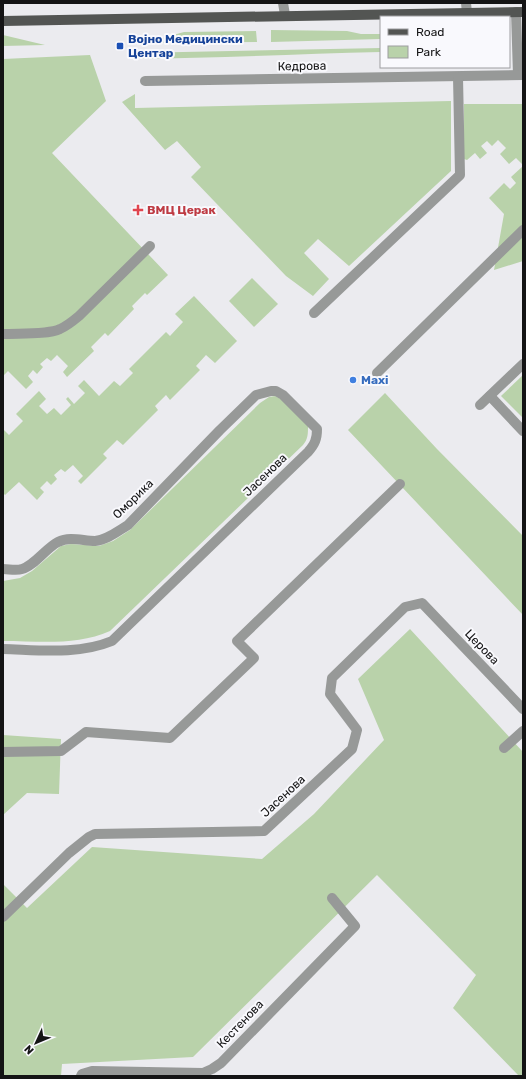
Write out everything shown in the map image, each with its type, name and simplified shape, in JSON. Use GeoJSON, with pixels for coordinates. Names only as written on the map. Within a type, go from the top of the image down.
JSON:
{"type":"FeatureCollection","features":[{"type":"Feature","properties":{"kind":"main road"},"geometry":{"type":"LineString","coordinates":[[3,21],[285,15],[466,8],[520,12]]}},
{"type":"Feature","properties":{"kind":"street"},"geometry":{"type":"LineString","coordinates":[[283,3],[285,15]]}},
{"type":"Feature","properties":{"kind":"street"},"geometry":{"type":"LineString","coordinates":[[520,12],[520,75]]}},
{"type":"Feature","properties":{"kind":"street","name":"Кедрова"},"geometry":{"type":"LineString","coordinates":[[146,81],[520,75]]}},
{"type":"Feature","properties":{"kind":"street"},"geometry":{"type":"LineString","coordinates":[[314,313],[460,175],[458,77]]}},
{"type":"Feature","properties":{"kind":"street"},"geometry":{"type":"LineString","coordinates":[[377,373],[523,230]]}},
{"type":"Feature","properties":{"kind":"street"},"geometry":{"type":"LineString","coordinates":[[3,334],[50,333],[66,326],[79,316],[150,246]]}},
{"type":"Feature","properties":{"kind":"street"},"geometry":{"type":"LineString","coordinates":[[480,405],[523,364]]}},
{"type":"Feature","properties":{"kind":"street","name":"Јасенова"},"geometry":{"type":"LineString","coordinates":[[3,649],[61,651],[85,649],[112,641],[308,452],[315,443],[317,429],[284,395],[276,391],[271,391],[256,395]]}},
{"type":"Feature","properties":{"kind":"street","name":"Оморика"},"geometry":{"type":"LineString","coordinates":[[3,569],[22,569],[29,565],[50,546],[59,541],[68,539],[97,541],[111,536],[128,525],[256,395]]}},
{"type":"Feature","properties":{"kind":"street"},"geometry":{"type":"LineString","coordinates":[[490,396],[523,430]]}},
{"type":"Feature","properties":{"kind":"street"},"geometry":{"type":"LineString","coordinates":[[3,752],[61,750],[86,732],[170,738],[254,658],[237,641],[400,484]]}},
{"type":"Feature","properties":{"kind":"street","name":"Јасенова"},"geometry":{"type":"LineString","coordinates":[[3,917],[69,853],[95,834],[264,831],[352,749],[357,730],[330,694],[332,678],[405,607],[422,603]]}},
{"type":"Feature","properties":{"kind":"street","name":"Церова"},"geometry":{"type":"LineString","coordinates":[[422,603],[523,709]]}},
{"type":"Feature","properties":{"kind":"street"},"geometry":{"type":"LineString","coordinates":[[504,748],[523,731]]}},
{"type":"Feature","properties":{"kind":"street","name":"Кестенова"},"geometry":{"type":"LineString","coordinates":[[80,1076],[92,1071],[203,1073],[221,1063],[355,926],[332,898]]}},
{"type":"Feature","properties":{"kind":"green space"},"geometry":{"type":"Polygon","coordinates":[[[271,30],[347,31],[361,34],[380,34],[380,39],[271,42],[271,30]]]}},
{"type":"Feature","properties":{"kind":"green space"},"geometry":{"type":"Polygon","coordinates":[[[256,31],[257,42],[144,43],[184,32],[256,31]]]}},
{"type":"Feature","properties":{"kind":"green space"},"geometry":{"type":"Polygon","coordinates":[[[3,35],[45,45],[3,46],[3,35]]]}},
{"type":"Feature","properties":{"kind":"green space"},"geometry":{"type":"Polygon","coordinates":[[[380,48],[380,52],[196,58],[134,59],[134,53],[380,48]]]}},
{"type":"Feature","properties":{"kind":"green space"},"geometry":{"type":"Polygon","coordinates":[[[90,55],[106,101],[52,153],[168,275],[147,295],[145,293],[132,306],[134,309],[108,336],[105,333],[91,347],[94,351],[67,377],[63,372],[68,366],[57,355],[51,361],[47,358],[40,364],[43,367],[37,374],[33,370],[28,376],[33,382],[26,389],[8,371],[3,376],[3,59],[90,55]]]}},
{"type":"Feature","properties":{"kind":"green space"},"geometry":{"type":"Polygon","coordinates":[[[135,94],[135,108],[451,101],[451,171],[349,266],[318,239],[304,253],[329,279],[313,296],[286,276],[191,177],[201,167],[177,141],[165,150],[122,102],[135,94]]]}},
{"type":"Feature","properties":{"kind":"green space"},"geometry":{"type":"Polygon","coordinates":[[[464,104],[523,104],[523,165],[516,158],[509,164],[500,154],[506,148],[498,140],[492,146],[487,141],[481,146],[487,153],[480,159],[475,153],[467,160],[464,159],[464,104]]]}},
{"type":"Feature","properties":{"kind":"green space"},"geometry":{"type":"Polygon","coordinates":[[[523,166],[523,261],[494,270],[504,214],[489,198],[504,183],[510,189],[516,183],[511,177],[523,166]]]}},
{"type":"Feature","properties":{"kind":"green space"},"geometry":{"type":"Polygon","coordinates":[[[252,278],[278,304],[254,327],[229,301],[252,278]]]}},
{"type":"Feature","properties":{"kind":"green space"},"geometry":{"type":"Polygon","coordinates":[[[194,296],[237,341],[215,363],[206,355],[196,366],[200,370],[170,400],[166,395],[155,406],[158,410],[123,445],[117,440],[103,454],[107,458],[81,484],[78,481],[83,476],[73,465],[65,472],[61,469],[54,475],[57,479],[51,485],[47,481],[40,488],[44,492],[37,500],[19,482],[5,495],[3,493],[3,429],[9,435],[23,421],[16,414],[39,391],[46,399],[39,406],[47,414],[54,408],[61,415],[71,405],[66,399],[68,397],[74,404],[85,393],[78,386],[84,380],[99,396],[114,381],[120,386],[133,373],[129,369],[166,332],[170,336],[183,322],[175,314],[194,296]]]}},
{"type":"Feature","properties":{"kind":"green space"},"geometry":{"type":"Polygon","coordinates":[[[523,375],[523,418],[501,396],[523,375]]]}},
{"type":"Feature","properties":{"kind":"green space"},"geometry":{"type":"Polygon","coordinates":[[[385,393],[437,449],[523,536],[523,615],[348,430],[385,393]]]}},
{"type":"Feature","properties":{"kind":"green space"},"geometry":{"type":"Polygon","coordinates":[[[275,396],[281,399],[308,426],[305,443],[110,631],[97,636],[71,641],[3,641],[3,581],[20,578],[32,571],[61,546],[71,544],[99,546],[113,541],[130,530],[260,403],[269,397],[275,396]]]}},
{"type":"Feature","properties":{"kind":"green space"},"geometry":{"type":"Polygon","coordinates":[[[410,629],[523,752],[523,1076],[519,1076],[453,1008],[476,975],[377,875],[193,1057],[62,1064],[61,1076],[3,1076],[3,884],[27,908],[92,847],[262,859],[314,814],[384,740],[358,679],[410,629]]]}},
{"type":"Feature","properties":{"kind":"green space"},"geometry":{"type":"Polygon","coordinates":[[[3,735],[61,739],[59,794],[27,793],[3,815],[3,735]]]}},
{"type":"Feature","properties":{"kind":"place","name":"Војно Медицински Центар"},"geometry":{"type":"Point","coordinates":[120,46]}},
{"type":"Feature","properties":{"kind":"place","name":"ВМЦ Церак"},"geometry":{"type":"Point","coordinates":[138,210]}},
{"type":"Feature","properties":{"kind":"place","name":"Maxi"},"geometry":{"type":"Point","coordinates":[353,380]}}]}
